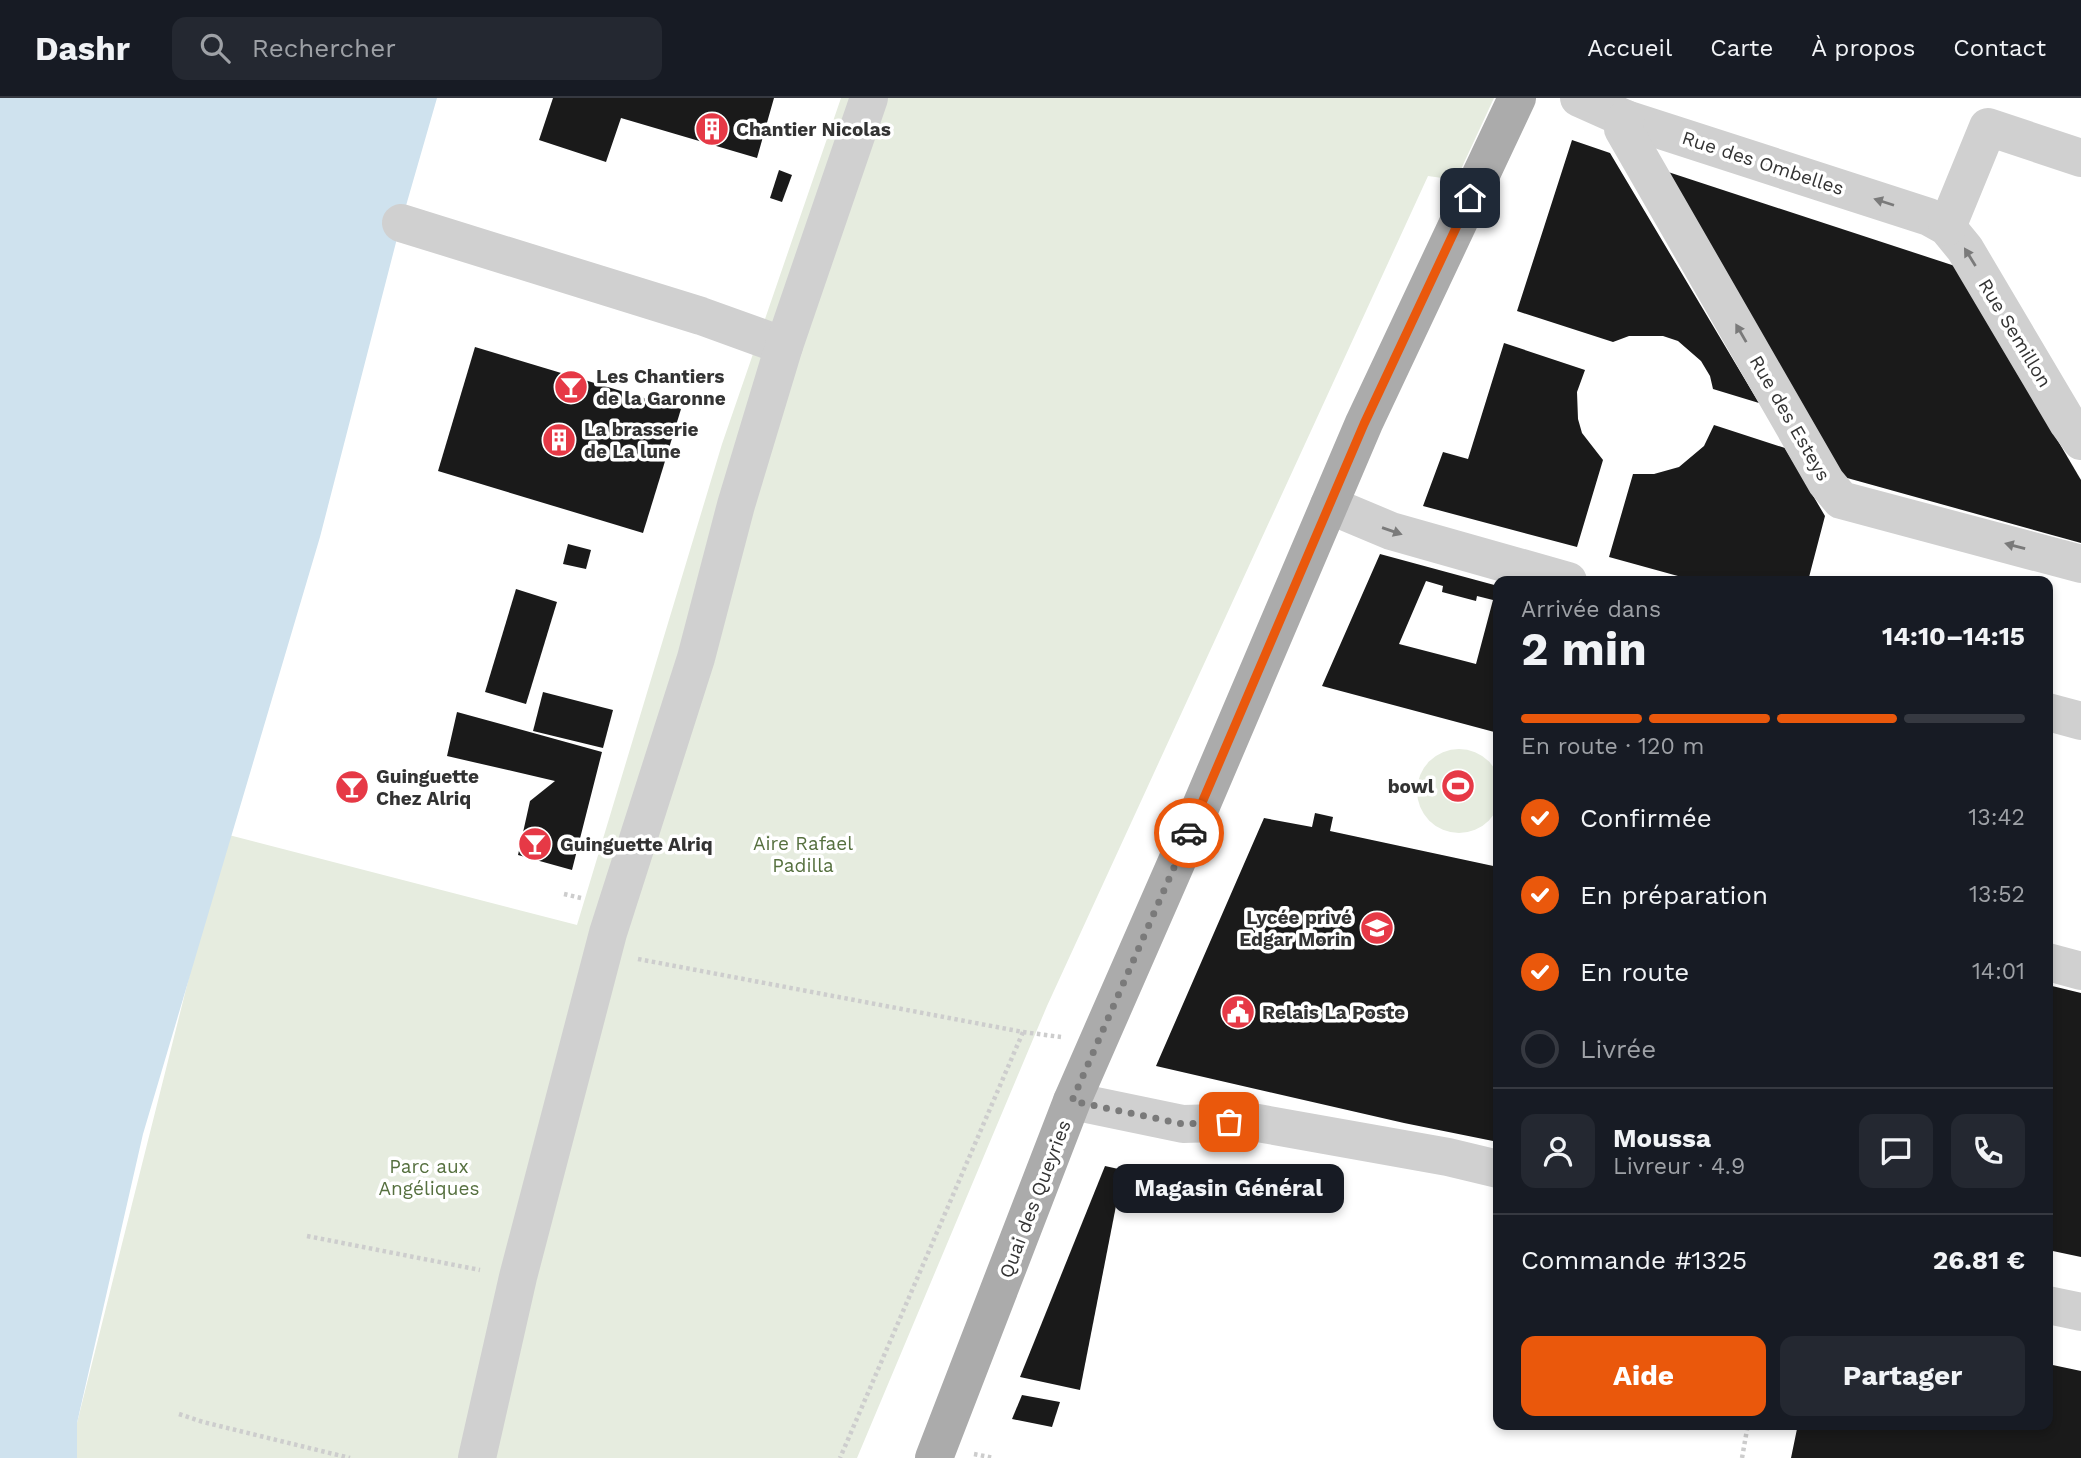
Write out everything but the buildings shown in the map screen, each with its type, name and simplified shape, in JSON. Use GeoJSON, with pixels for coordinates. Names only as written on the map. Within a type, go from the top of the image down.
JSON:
{"type":"FeatureCollection","features":[{"type":"Feature","properties":{"kind":"main road","name":"Quai des Queyries"},"geometry":{"type":"LineString","coordinates":[[934,1458],[1072,1101],[1364,424],[1517,98]]}},
{"type":"Feature","properties":{"kind":"street"},"geometry":{"type":"LineString","coordinates":[[477,1458],[518,1277],[608,933],[696,658],[736,505],[784,346],[869,98]]}},
{"type":"Feature","properties":{"kind":"street","name":"Rue des Ombelles"},"geometry":{"type":"LineString","coordinates":[[1579,98],[1626,119],[1929,217],[1947,227]]}},
{"type":"Feature","properties":{"kind":"street","name":"Rue des Esteys"},"geometry":{"type":"LineString","coordinates":[[1626,119],[1623,129],[1826,482],[1841,500],[2081,564]]}},
{"type":"Feature","properties":{"kind":"street"},"geometry":{"type":"LineString","coordinates":[[1947,227],[1988,127],[2081,158]]}},
{"type":"Feature","properties":{"kind":"street"},"geometry":{"type":"LineString","coordinates":[[401,223],[701,316],[784,346]]}},
{"type":"Feature","properties":{"kind":"street","name":"Rue Semillon"},"geometry":{"type":"LineString","coordinates":[[1947,227],[1965,249],[2081,441]]}},
{"type":"Feature","properties":{"kind":"street"},"geometry":{"type":"LineString","coordinates":[[1329,505],[1391,531],[1550,576]]}},
{"type":"Feature","properties":{"kind":"street"},"geometry":{"type":"LineString","coordinates":[[2053,714],[2081,722]]}},
{"type":"Feature","properties":{"kind":"street"},"geometry":{"type":"LineString","coordinates":[[2053,963],[2081,971]]}},
{"type":"Feature","properties":{"kind":"street"},"geometry":{"type":"LineString","coordinates":[[1072,1101],[1183,1124],[1252,1122],[1448,1157],[1493,1168]]}},
{"type":"Feature","properties":{"kind":"street"},"geometry":{"type":"LineString","coordinates":[[2053,1306],[2081,1312]]}},
{"type":"Feature","properties":{"kind":"path"},"geometry":{"type":"LineString","coordinates":[[630,958],[1023,1032],[840,1458]]}},
{"type":"Feature","properties":{"kind":"path"},"geometry":{"type":"LineString","coordinates":[[307,1236],[485,1270]]}},
{"type":"Feature","properties":{"kind":"path"},"geometry":{"type":"LineString","coordinates":[[179,1414],[350,1458]]}},
{"type":"Feature","properties":{"kind":"path"},"geometry":{"type":"LineString","coordinates":[[1742,1458],[1747,1430]]}},
{"type":"Feature","properties":{"kind":"green space","name":"Parc aux Angéliques"},"geometry":{"type":"Polygon","coordinates":[[[841,98],[1494,98],[1456,180],[1428,176],[1047,1006],[857,1458],[77,1458],[77,1423],[225,834],[577,925],[722,444],[841,98]]]}},
{"type":"Feature","properties":{"kind":"green space","name":"bowl"},"geometry":{"type":"Polygon","coordinates":[[[1451,749],[1467,749],[1493,766],[1493,816],[1489,821],[1467,833],[1451,833],[1429,821],[1417,799],[1417,783],[1429,761],[1451,749]]]}},
{"type":"Feature","properties":{"kind":"water"},"geometry":{"type":"Polygon","coordinates":[[[0,98],[437,98],[401,223],[320,537],[143,1134],[77,1423],[77,1458],[0,1458],[0,98]]]}},
{"type":"Feature","properties":{"kind":"way so far"},"geometry":{"type":"LineString","coordinates":[[1189,833],[1072,1101],[1183,1124],[1229,1122]]}},
{"type":"Feature","properties":{"kind":"place","name":"Chantier Nicolas"},"geometry":{"type":"Point","coordinates":[712,129]}},
{"type":"Feature","properties":{"kind":"place","name":"Les Chantiers de la Garonne"},"geometry":{"type":"Point","coordinates":[571,387]}},
{"type":"Feature","properties":{"kind":"place","name":"La brasserie de La lune"},"geometry":{"type":"Point","coordinates":[559,440]}},
{"type":"Feature","properties":{"kind":"place","name":"bowl"},"geometry":{"type":"Point","coordinates":[1458,786]}},
{"type":"Feature","properties":{"kind":"place","name":"Guinguette Chez Alriq"},"geometry":{"type":"Point","coordinates":[352,787]}},
{"type":"Feature","properties":{"kind":"place","name":"Guinguette Alriq"},"geometry":{"type":"Point","coordinates":[535,844]}},
{"type":"Feature","properties":{"kind":"place","name":"Lycée privé Edgar Morin"},"geometry":{"type":"Point","coordinates":[1377,928]}},
{"type":"Feature","properties":{"kind":"place","name":"Relais La Poste"},"geometry":{"type":"Point","coordinates":[1238,1012]}},
{"type":"Feature","properties":{"kind":"place","name":"Magasin Général"},"geometry":{"type":"Point","coordinates":[1229,1122]}},
{"type":"Feature","properties":{"kind":"route"},"geometry":{"type":"LineString","coordinates":[[1189,833],[1364,424],[1470,198]]}},
{"type":"Feature","properties":{"kind":"park label","name":"Aire Rafael Padilla"},"geometry":{"type":"Point","coordinates":[803,854]}}]}
